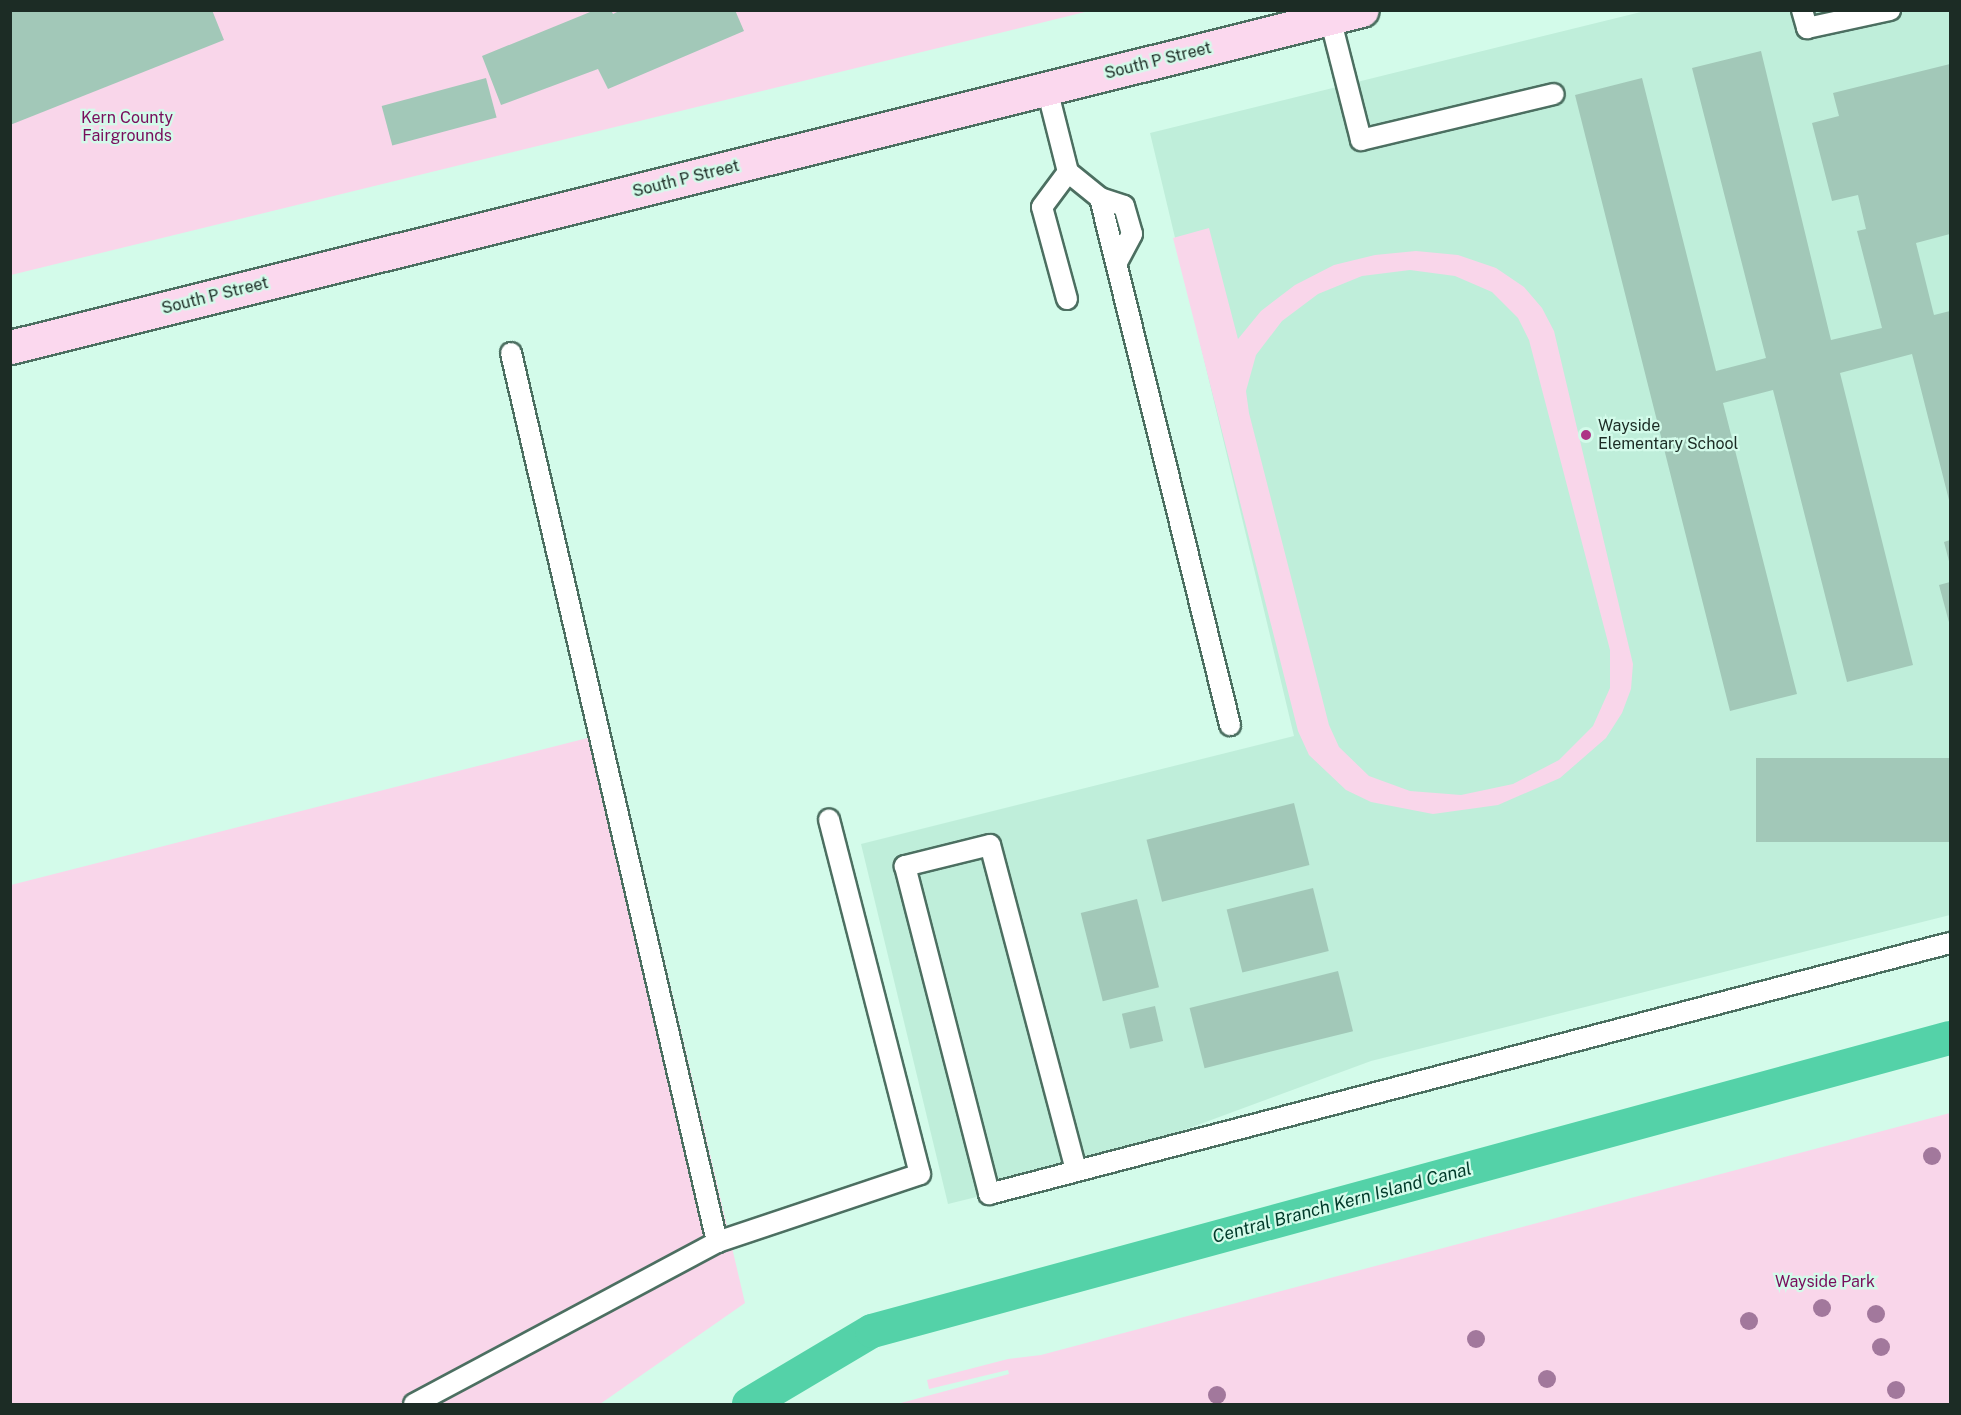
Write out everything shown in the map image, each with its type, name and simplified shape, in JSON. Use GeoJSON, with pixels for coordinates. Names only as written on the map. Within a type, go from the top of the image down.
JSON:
{"type":"FeatureCollection","features":[{"type":"Feature","properties":{"kind":"street","name":"South P Street"},"geometry":{"type":"LineString","coordinates":[[10,347],[1362,10]]}},
{"type":"Feature","properties":{"kind":"lane"},"geometry":{"type":"LineString","coordinates":[[1802,10],[1807,28],[1890,10]]}},
{"type":"Feature","properties":{"kind":"lane"},"geometry":{"type":"LineString","coordinates":[[1330,18],[1361,140],[1554,94]]}},
{"type":"Feature","properties":{"kind":"lane"},"geometry":{"type":"LineString","coordinates":[[1047,89],[1068,172],[1100,198],[1124,206],[1132,234],[1118,262],[1230,725]]}},
{"type":"Feature","properties":{"kind":"lane"},"geometry":{"type":"LineString","coordinates":[[1067,299],[1042,207],[1068,172]]}},
{"type":"Feature","properties":{"kind":"lane"},"geometry":{"type":"LineString","coordinates":[[511,353],[717,1242]]}},
{"type":"Feature","properties":{"kind":"lane"},"geometry":{"type":"LineString","coordinates":[[414,1404],[717,1242],[920,1174],[829,819]]}},
{"type":"Feature","properties":{"kind":"lane"},"geometry":{"type":"LineString","coordinates":[[1076,1170],[990,845],[905,866],[989,1194],[1950,944]]}},
{"type":"Feature","properties":{"kind":"shaded area","name":"Wayside Elementary School"},"geometry":{"type":"Polygon","coordinates":[[[1645,11],[1950,11],[1950,915],[1371,1061],[1057,1177],[948,1204],[861,844],[1294,736],[1150,133],[1645,11]]]}},
{"type":"Feature","properties":{"kind":"green space","name":"Kern County Fairgrounds"},"geometry":{"type":"Polygon","coordinates":[[[11,10],[1089,11],[11,275],[11,10]]]}},
{"type":"Feature","properties":{"kind":"green space"},"geometry":{"type":"Polygon","coordinates":[[[1209,228],[1238,339],[1261,311],[1295,285],[1334,265],[1375,255],[1416,251],[1458,255],[1496,268],[1524,287],[1542,308],[1554,331],[1633,664],[1631,689],[1622,713],[1606,738],[1560,778],[1498,805],[1433,814],[1371,802],[1346,790],[1309,755],[1298,731],[1173,238],[1209,228]],[[1410,270],[1362,276],[1318,294],[1282,321],[1256,355],[1246,391],[1249,413],[1329,725],[1339,747],[1369,776],[1410,791],[1461,795],[1513,784],[1559,760],[1593,726],[1610,688],[1610,650],[1529,340],[1518,318],[1492,292],[1455,276],[1410,270]]]}},
{"type":"Feature","properties":{"kind":"green space"},"geometry":{"type":"Polygon","coordinates":[[[611,732],[745,1303],[600,1404],[11,1404],[11,885],[611,732]]]}},
{"type":"Feature","properties":{"kind":"green space","name":"Wayside Park"},"geometry":{"type":"Polygon","coordinates":[[[1950,1113],[1950,1404],[897,1404],[1009,1374],[1008,1370],[929,1389],[927,1380],[1008,1359],[1041,1355],[1950,1113]]]}},
{"type":"Feature","properties":{"kind":"building"},"geometry":{"type":"Polygon","coordinates":[[[10,10],[212,10],[224,40],[10,125],[10,10]]]}},
{"type":"Feature","properties":{"kind":"building"},"geometry":{"type":"Polygon","coordinates":[[[595,10],[611,10],[613,14],[621,10],[735,10],[744,31],[608,89],[598,69],[501,105],[482,56],[595,10]]]}},
{"type":"Feature","properties":{"kind":"building"},"geometry":{"type":"Polygon","coordinates":[[[1761,51],[1831,340],[1882,328],[1857,231],[1866,229],[1858,195],[1832,201],[1812,123],[1839,116],[1833,93],[1950,64],[1950,234],[1916,243],[1934,315],[1950,311],[1950,504],[1912,354],[1840,373],[1913,665],[1847,682],[1773,390],[1723,403],[1797,694],[1730,711],[1575,95],[1642,78],[1716,371],[1766,358],[1692,68],[1761,51]]]}},
{"type":"Feature","properties":{"kind":"building"},"geometry":{"type":"Polygon","coordinates":[[[486,78],[497,118],[392,146],[382,106],[486,78]]]}},
{"type":"Feature","properties":{"kind":"building"},"geometry":{"type":"Polygon","coordinates":[[[1950,540],[1950,565],[1944,542],[1950,540]]]}},
{"type":"Feature","properties":{"kind":"building"},"geometry":{"type":"Polygon","coordinates":[[[1950,582],[1950,626],[1939,585],[1950,582]]]}},
{"type":"Feature","properties":{"kind":"building"},"geometry":{"type":"Polygon","coordinates":[[[1756,758],[1950,758],[1950,842],[1756,842],[1756,758]]]}},
{"type":"Feature","properties":{"kind":"building"},"geometry":{"type":"Polygon","coordinates":[[[1294,803],[1309,865],[1162,902],[1147,840],[1294,803]]]}},
{"type":"Feature","properties":{"kind":"building"},"geometry":{"type":"Polygon","coordinates":[[[1313,888],[1329,951],[1242,973],[1227,910],[1313,888]]]}},
{"type":"Feature","properties":{"kind":"building"},"geometry":{"type":"Polygon","coordinates":[[[1137,899],[1159,987],[1103,1001],[1081,913],[1137,899]]]}},
{"type":"Feature","properties":{"kind":"building"},"geometry":{"type":"Polygon","coordinates":[[[1338,971],[1353,1031],[1205,1068],[1190,1008],[1338,971]]]}},
{"type":"Feature","properties":{"kind":"building"},"geometry":{"type":"Polygon","coordinates":[[[1155,1006],[1163,1041],[1130,1049],[1122,1014],[1155,1006]]]}},
{"type":"Feature","properties":{"kind":"waterway","name":"Central Branch Kern Island Canal"},"geometry":{"type":"LineString","coordinates":[[749,1404],[872,1331],[1950,1038]]}},
{"type":"Feature","properties":{"kind":"place","name":"Wayside Elementary School"},"geometry":{"type":"Point","coordinates":[1586,435]}}]}
